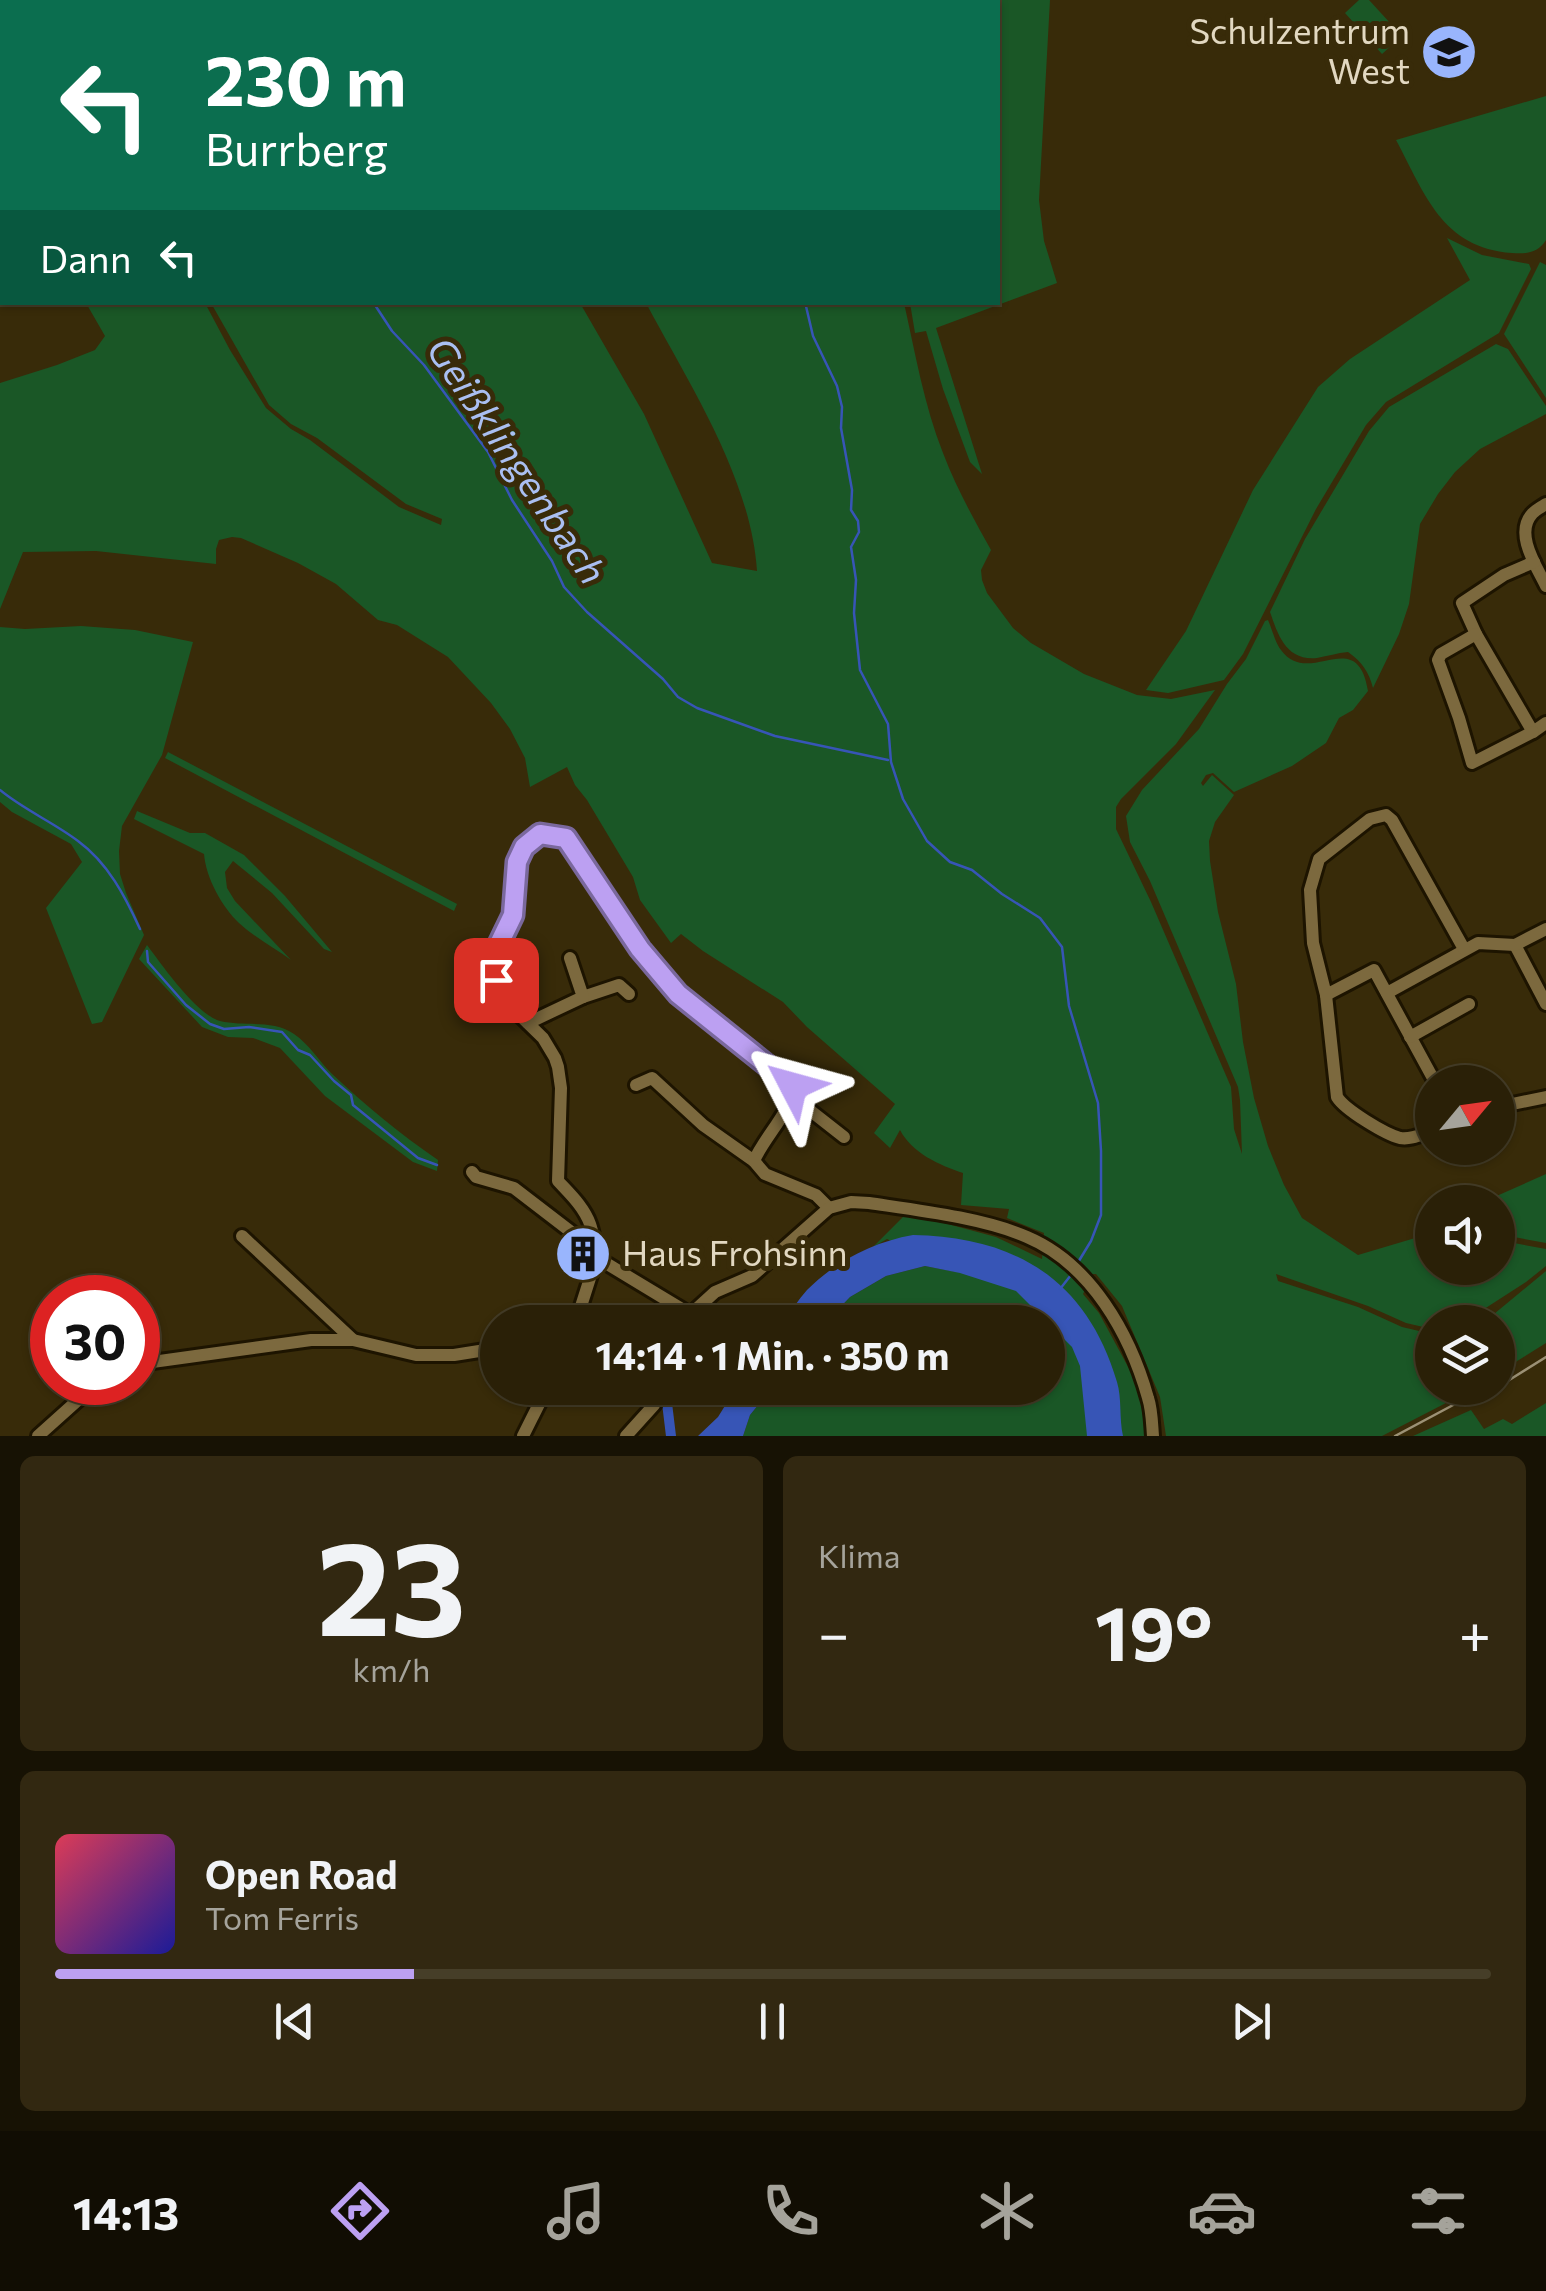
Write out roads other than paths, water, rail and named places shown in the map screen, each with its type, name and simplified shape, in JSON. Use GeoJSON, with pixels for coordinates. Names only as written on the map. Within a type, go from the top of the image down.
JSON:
{"type":"FeatureCollection","features":[{"type":"Feature","properties":{"kind":"street"},"geometry":{"type":"LineString","coordinates":[[1546,504],[1530,514],[1526,525],[1526,543],[1546,586]]}},
{"type":"Feature","properties":{"kind":"street"},"geometry":{"type":"LineString","coordinates":[[1533,732],[1462,603],[1504,575],[1534,562]]}},
{"type":"Feature","properties":{"kind":"street"},"geometry":{"type":"LineString","coordinates":[[1476,634],[1438,660],[1472,763],[1546,723]]}},
{"type":"Feature","properties":{"kind":"street"},"geometry":{"type":"LineString","coordinates":[[1415,1137],[1402,1138],[1343,1106],[1336,1097],[1326,996],[1313,944],[1310,890],[1319,860],[1370,819],[1386,814],[1464,950]]}},
{"type":"Feature","properties":{"kind":"street"},"geometry":{"type":"LineString","coordinates":[[667,1305],[599,1259],[592,1227],[577,1202],[558,1182],[560,1073],[556,1058],[502,998],[496,980],[498,946],[513,915],[517,862],[524,847],[540,834],[566,838],[640,949],[678,994],[793,1086],[793,1097],[754,1162]]}},
{"type":"Feature","properties":{"kind":"street"},"geometry":{"type":"LineString","coordinates":[[1387,993],[1478,944],[1515,945],[1546,929]]}},
{"type":"Feature","properties":{"kind":"street"},"geometry":{"type":"LineString","coordinates":[[1515,945],[1546,1004]]}},
{"type":"Feature","properties":{"kind":"street"},"geometry":{"type":"LineString","coordinates":[[570,958],[583,997]]}},
{"type":"Feature","properties":{"kind":"street"},"geometry":{"type":"LineString","coordinates":[[1326,996],[1374,970],[1426,1065]]}},
{"type":"Feature","properties":{"kind":"street"},"geometry":{"type":"LineString","coordinates":[[528,1024],[583,997],[619,985],[629,994]]}},
{"type":"Feature","properties":{"kind":"street"},"geometry":{"type":"LineString","coordinates":[[1410,1037],[1469,1004]]}},
{"type":"Feature","properties":{"kind":"street"},"geometry":{"type":"LineString","coordinates":[[636,1085],[652,1078],[765,1174],[816,1194],[829,1208]]}},
{"type":"Feature","properties":{"kind":"street"},"geometry":{"type":"LineString","coordinates":[[793,1097],[844,1137]]}},
{"type":"Feature","properties":{"kind":"street"},"geometry":{"type":"LineString","coordinates":[[1515,1103],[1546,1097]]}},
{"type":"Feature","properties":{"kind":"street"},"geometry":{"type":"LineString","coordinates":[[472,1172],[476,1177],[514,1188],[582,1241],[592,1240]]}},
{"type":"Feature","properties":{"kind":"street"},"geometry":{"type":"LineString","coordinates":[[700,1305],[715,1292],[752,1276],[829,1208],[851,1202],[974,1222],[1024,1235],[1049,1247],[1084,1277],[1108,1307],[1132,1354],[1149,1400],[1153,1436]]}},
{"type":"Feature","properties":{"kind":"street"},"geometry":{"type":"LineString","coordinates":[[242,1236],[353,1340]]}},
{"type":"Feature","properties":{"kind":"street"},"geometry":{"type":"LineString","coordinates":[[581,1305],[599,1259]]}},
{"type":"Feature","properties":{"kind":"street"},"geometry":{"type":"LineString","coordinates":[[311,1340],[334,1321]]}},
{"type":"Feature","properties":{"kind":"street"},"geometry":{"type":"LineString","coordinates":[[160,1361],[311,1340],[353,1340],[416,1355],[480,1351]]}},
{"type":"Feature","properties":{"kind":"street"},"geometry":{"type":"LineString","coordinates":[[38,1436],[74,1405]]}},
{"type":"Feature","properties":{"kind":"street"},"geometry":{"type":"LineString","coordinates":[[523,1436],[539,1405]]}},
{"type":"Feature","properties":{"kind":"street"},"geometry":{"type":"LineString","coordinates":[[626,1436],[653,1405]]}},
{"type":"Feature","properties":{"kind":"water"},"geometry":{"type":"Polygon","coordinates":[[[913,1235],[984,1244],[1015,1255],[1042,1271],[1087,1316],[1104,1346],[1119,1388],[1123,1436],[1087,1436],[1080,1366],[1065,1340],[1065,1305],[1030,1305],[1016,1291],[925,1266],[886,1276],[842,1305],[795,1305],[818,1280],[843,1262],[884,1242],[913,1235]]]}},
{"type":"Feature","properties":{"kind":"water"},"geometry":{"type":"Polygon","coordinates":[[[725,1405],[758,1405],[743,1436],[698,1436],[725,1405]]]}},
{"type":"Feature","properties":{"kind":"waterway","name":"Geißklingenbach"},"geometry":{"type":"LineString","coordinates":[[375,305],[488,452],[564,587],[678,697],[697,708],[775,736],[888,760]]}},
{"type":"Feature","properties":{"kind":"waterway"},"geometry":{"type":"LineString","coordinates":[[806,305],[813,336],[837,386],[842,407],[851,510],[859,532],[851,547],[860,670],[888,724],[891,762],[903,799],[927,841],[950,862],[972,870],[1040,918],[1062,947],[1069,1006],[1098,1103],[1101,1151],[1101,1215],[1077,1264]]}},
{"type":"Feature","properties":{"kind":"waterway"},"geometry":{"type":"LineString","coordinates":[[0,790],[89,850],[115,881],[140,929]]}},
{"type":"Feature","properties":{"kind":"waterway"},"geometry":{"type":"LineString","coordinates":[[147,951],[148,962],[186,1005],[210,1024],[224,1029],[249,1027],[282,1032],[351,1095],[353,1105],[418,1158],[437,1165]]}},
{"type":"Feature","properties":{"kind":"waterway"},"geometry":{"type":"LineString","coordinates":[[1060,1289],[1071,1275]]}},
{"type":"Feature","properties":{"kind":"waterway"},"geometry":{"type":"LineString","coordinates":[[667,1405],[671,1436]]}},
{"type":"Feature","properties":{"kind":"railway"},"geometry":{"type":"LineString","coordinates":[[1515,1376],[1546,1357]]}},
{"type":"Feature","properties":{"kind":"railway"},"geometry":{"type":"LineString","coordinates":[[1395,1436],[1453,1405]]}},
{"type":"Feature","properties":{"kind":"place","name":"Schulzentrum West"},"geometry":{"type":"Point","coordinates":[1449,52]}},
{"type":"Feature","properties":{"kind":"place","name":"Haus Frohsinn"},"geometry":{"type":"Point","coordinates":[583,1254]}}]}
